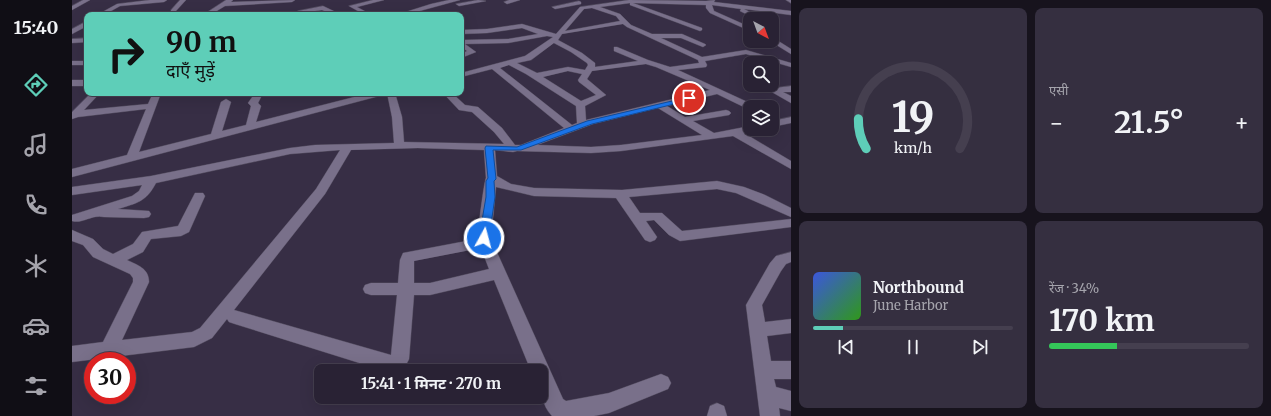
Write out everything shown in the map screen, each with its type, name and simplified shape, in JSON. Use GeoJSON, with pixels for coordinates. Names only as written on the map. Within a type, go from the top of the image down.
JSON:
{"type":"FeatureCollection","features":[{"type":"Feature","properties":{"kind":"street"},"geometry":{"type":"LineString","coordinates":[[72,8],[87,0]]}},
{"type":"Feature","properties":{"kind":"street"},"geometry":{"type":"LineString","coordinates":[[106,12],[119,5],[164,0]]}},
{"type":"Feature","properties":{"kind":"street"},"geometry":{"type":"LineString","coordinates":[[174,11],[183,0]]}},
{"type":"Feature","properties":{"kind":"street"},"geometry":{"type":"LineString","coordinates":[[211,12],[231,0]]}},
{"type":"Feature","properties":{"kind":"street"},"geometry":{"type":"LineString","coordinates":[[365,12],[352,6],[381,0]]}},
{"type":"Feature","properties":{"kind":"street"},"geometry":{"type":"LineString","coordinates":[[429,0],[438,4]]}},
{"type":"Feature","properties":{"kind":"street"},"geometry":{"type":"LineString","coordinates":[[507,2],[517,0]]}},
{"type":"Feature","properties":{"kind":"street"},"geometry":{"type":"LineString","coordinates":[[555,0],[568,5]]}},
{"type":"Feature","properties":{"kind":"street"},"geometry":{"type":"LineString","coordinates":[[223,4],[295,1],[301,12]]}},
{"type":"Feature","properties":{"kind":"street"},"geometry":{"type":"LineString","coordinates":[[412,12],[450,1],[483,1]]}},
{"type":"Feature","properties":{"kind":"street"},"geometry":{"type":"LineString","coordinates":[[555,7],[581,1],[618,15],[629,26],[701,59],[746,52],[791,65]]}},
{"type":"Feature","properties":{"kind":"street"},"geometry":{"type":"LineString","coordinates":[[710,1],[709,8],[712,12],[743,26]]}},
{"type":"Feature","properties":{"kind":"street"},"geometry":{"type":"LineString","coordinates":[[464,74],[528,58],[555,35],[582,8],[592,6],[626,2],[710,1],[790,13]]}},
{"type":"Feature","properties":{"kind":"street"},"geometry":{"type":"LineString","coordinates":[[458,2],[468,10]]}},
{"type":"Feature","properties":{"kind":"street"},"geometry":{"type":"LineString","coordinates":[[626,2],[700,29]]}},
{"type":"Feature","properties":{"kind":"street"},"geometry":{"type":"LineString","coordinates":[[72,4],[81,3]]}},
{"type":"Feature","properties":{"kind":"street"},"geometry":{"type":"LineString","coordinates":[[413,4],[424,8]]}},
{"type":"Feature","properties":{"kind":"street"},"geometry":{"type":"LineString","coordinates":[[638,7],[662,5]]}},
{"type":"Feature","properties":{"kind":"street"},"geometry":{"type":"LineString","coordinates":[[738,6],[746,12]]}},
{"type":"Feature","properties":{"kind":"street"},"geometry":{"type":"LineString","coordinates":[[395,7],[407,12]]}},
{"type":"Feature","properties":{"kind":"street"},"geometry":{"type":"LineString","coordinates":[[306,12],[324,8],[332,12]]}},
{"type":"Feature","properties":{"kind":"street"},"geometry":{"type":"LineString","coordinates":[[649,11],[668,9]]}},
{"type":"Feature","properties":{"kind":"street"},"geometry":{"type":"LineString","coordinates":[[464,31],[487,31],[527,24],[520,19]]}},
{"type":"Feature","properties":{"kind":"street"},"geometry":{"type":"LineString","coordinates":[[464,43],[518,40],[555,35],[624,22]]}},
{"type":"Feature","properties":{"kind":"street"},"geometry":{"type":"LineString","coordinates":[[72,32],[84,25]]}},
{"type":"Feature","properties":{"kind":"street"},"geometry":{"type":"LineString","coordinates":[[522,26],[555,35],[566,47],[588,60],[592,65],[582,82],[602,95],[580,105]]}},
{"type":"Feature","properties":{"kind":"street"},"geometry":{"type":"LineString","coordinates":[[650,36],[682,36],[703,45]]}},
{"type":"Feature","properties":{"kind":"street"},"geometry":{"type":"LineString","coordinates":[[779,39],[785,39]]}},
{"type":"Feature","properties":{"kind":"street"},"geometry":{"type":"LineString","coordinates":[[72,40],[84,40]]}},
{"type":"Feature","properties":{"kind":"street"},"geometry":{"type":"LineString","coordinates":[[779,44],[791,52]]}},
{"type":"Feature","properties":{"kind":"street"},"geometry":{"type":"LineString","coordinates":[[464,45],[472,52],[464,55]]}},
{"type":"Feature","properties":{"kind":"street"},"geometry":{"type":"LineString","coordinates":[[617,49],[646,62]]}},
{"type":"Feature","properties":{"kind":"street"},"geometry":{"type":"LineString","coordinates":[[669,69],[703,65],[701,59]]}},
{"type":"Feature","properties":{"kind":"street"},"geometry":{"type":"LineString","coordinates":[[535,76],[554,73],[569,68],[589,71],[646,62],[654,63],[743,103]]}},
{"type":"Feature","properties":{"kind":"street"},"geometry":{"type":"LineString","coordinates":[[72,63],[84,63]]}},
{"type":"Feature","properties":{"kind":"street"},"geometry":{"type":"LineString","coordinates":[[510,63],[535,76],[580,105]]}},
{"type":"Feature","properties":{"kind":"street"},"geometry":{"type":"LineString","coordinates":[[494,67],[572,128]]}},
{"type":"Feature","properties":{"kind":"street"},"geometry":{"type":"LineString","coordinates":[[72,83],[84,83]]}},
{"type":"Feature","properties":{"kind":"street"},"geometry":{"type":"LineString","coordinates":[[791,89],[774,91],[791,100]]}},
{"type":"Feature","properties":{"kind":"street"},"geometry":{"type":"LineString","coordinates":[[516,149],[582,125],[718,91]]}},
{"type":"Feature","properties":{"kind":"street"},"geometry":{"type":"LineString","coordinates":[[74,116],[93,96]]}},
{"type":"Feature","properties":{"kind":"street"},"geometry":{"type":"LineString","coordinates":[[132,157],[156,96]]}},
{"type":"Feature","properties":{"kind":"street"},"geometry":{"type":"LineString","coordinates":[[250,127],[256,106],[253,102],[257,96]]}},
{"type":"Feature","properties":{"kind":"street"},"geometry":{"type":"LineString","coordinates":[[72,173],[368,96]]}},
{"type":"Feature","properties":{"kind":"street"},"geometry":{"type":"LineString","coordinates":[[392,96],[397,117],[400,145]]}},
{"type":"Feature","properties":{"kind":"street"},"geometry":{"type":"LineString","coordinates":[[450,96],[462,108],[474,109],[498,130],[516,149]]}},
{"type":"Feature","properties":{"kind":"street"},"geometry":{"type":"LineString","coordinates":[[216,136],[226,102]]}},
{"type":"Feature","properties":{"kind":"street"},"geometry":{"type":"LineString","coordinates":[[580,105],[582,125]]}},
{"type":"Feature","properties":{"kind":"street"},"geometry":{"type":"LineString","coordinates":[[74,116],[152,106]]}},
{"type":"Feature","properties":{"kind":"street"},"geometry":{"type":"LineString","coordinates":[[660,106],[711,136]]}},
{"type":"Feature","properties":{"kind":"street"},"geometry":{"type":"LineString","coordinates":[[684,120],[726,113]]}},
{"type":"Feature","properties":{"kind":"street"},"geometry":{"type":"LineString","coordinates":[[72,191],[151,180],[290,151],[315,148],[400,145],[591,150],[621,148],[711,136],[743,130]]}},
{"type":"Feature","properties":{"kind":"street"},"geometry":{"type":"LineString","coordinates":[[734,132],[791,166]]}},
{"type":"Feature","properties":{"kind":"street"},"geometry":{"type":"LineString","coordinates":[[72,354],[194,339],[206,333],[321,191],[348,147]]}},
{"type":"Feature","properties":{"kind":"street"},"geometry":{"type":"LineString","coordinates":[[489,148],[492,179],[490,181],[490,197],[484,235],[485,242],[560,413],[609,403],[661,383]]}},
{"type":"Feature","properties":{"kind":"street"},"geometry":{"type":"LineString","coordinates":[[492,179],[508,187],[534,192],[620,194],[717,185],[740,190],[761,198],[791,213]]}},
{"type":"Feature","properties":{"kind":"street"},"geometry":{"type":"LineString","coordinates":[[73,220],[141,196],[151,180]]}},
{"type":"Feature","properties":{"kind":"street"},"geometry":{"type":"LineString","coordinates":[[620,194],[650,237]]}},
{"type":"Feature","properties":{"kind":"street"},"geometry":{"type":"LineString","coordinates":[[112,260],[138,248],[147,235],[181,231],[184,229],[200,196]]}},
{"type":"Feature","properties":{"kind":"street"},"geometry":{"type":"LineString","coordinates":[[92,213],[144,214]]}},
{"type":"Feature","properties":{"kind":"street"},"geometry":{"type":"LineString","coordinates":[[636,217],[657,216],[680,236],[791,223]]}},
{"type":"Feature","properties":{"kind":"street"},"geometry":{"type":"LineString","coordinates":[[72,235],[88,242],[98,252],[135,270],[141,276],[141,282],[109,349]]}},
{"type":"Feature","properties":{"kind":"street"},"geometry":{"type":"LineString","coordinates":[[235,317],[387,363],[398,363],[400,359],[408,257],[485,242]]}},
{"type":"Feature","properties":{"kind":"street"},"geometry":{"type":"LineString","coordinates":[[770,416],[754,305],[775,267],[781,260],[791,257]]}},
{"type":"Feature","properties":{"kind":"street"},"geometry":{"type":"LineString","coordinates":[[372,289],[438,288],[499,272]]}},
{"type":"Feature","properties":{"kind":"street"},"geometry":{"type":"LineString","coordinates":[[758,330],[791,326]]}},
{"type":"Feature","properties":{"kind":"street"},"geometry":{"type":"LineString","coordinates":[[763,370],[791,370]]}},
{"type":"Feature","properties":{"kind":"street"},"geometry":{"type":"LineString","coordinates":[[767,395],[791,401]]}},
{"type":"Feature","properties":{"kind":"route"},"geometry":{"type":"LineString","coordinates":[[484,238],[490,197],[490,181],[492,179],[489,148],[518,149],[590,122],[689,98]]}}]}
